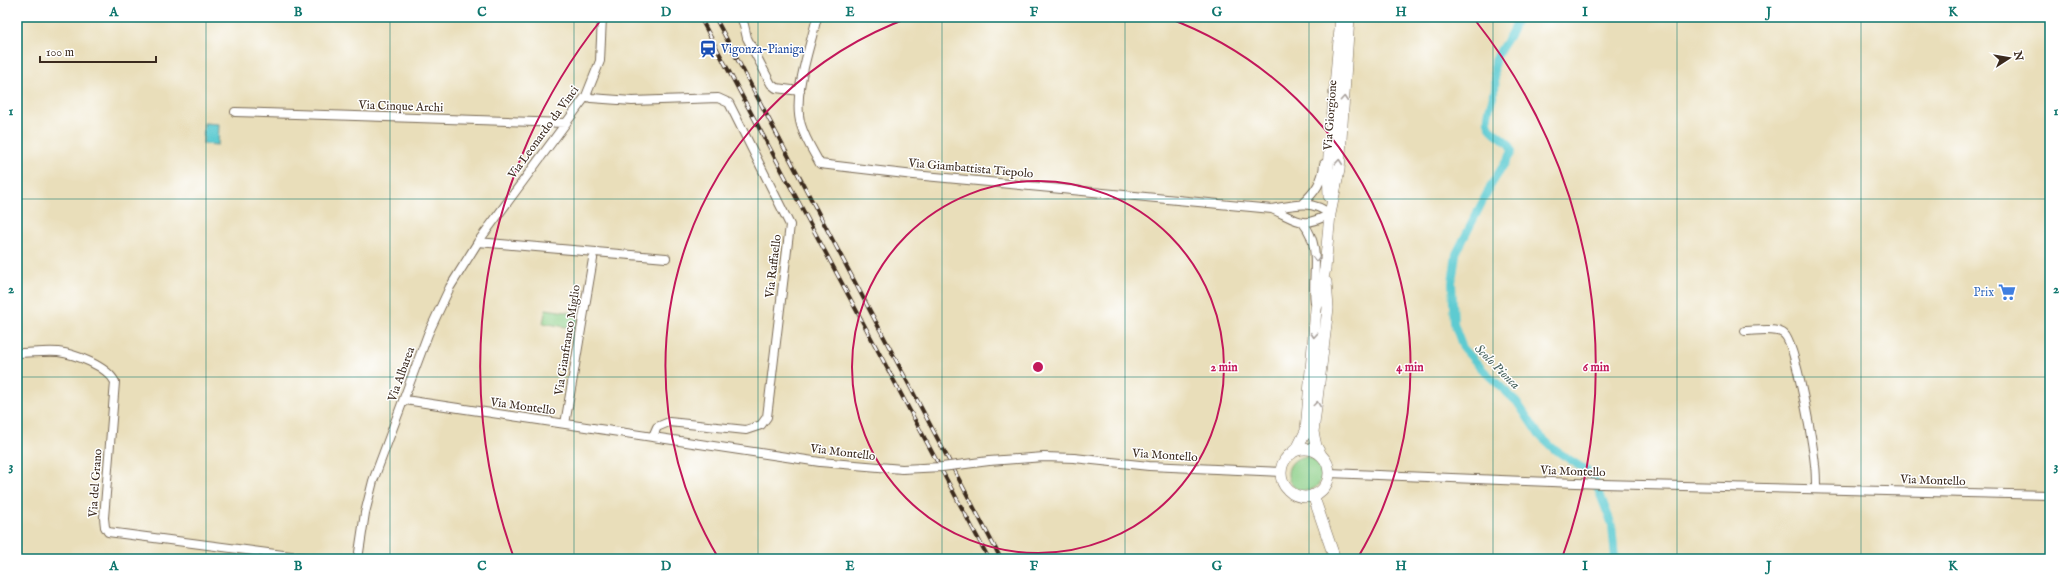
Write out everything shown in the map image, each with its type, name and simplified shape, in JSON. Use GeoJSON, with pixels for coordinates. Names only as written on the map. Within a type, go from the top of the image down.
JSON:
{"type":"FeatureCollection","features":[{"type":"Feature","properties":{"kind":"main road","name":"Via Giorgione"},"geometry":{"type":"LineString","coordinates":[[1330,214],[1328,167],[1341,17]]}},
{"type":"Feature","properties":{"kind":"main road","name":"Via Giorgione"},"geometry":{"type":"LineString","coordinates":[[1291,454],[1298,447],[1306,431],[1316,309],[1325,269],[1330,214],[1339,170],[1349,17]]}},
{"type":"Feature","properties":{"kind":"main road","name":"Via Giorgione"},"geometry":{"type":"LineString","coordinates":[[1320,455],[1316,446],[1313,432],[1328,308],[1325,269]]}},
{"type":"Feature","properties":{"kind":"main road"},"geometry":{"type":"LineString","coordinates":[[1299,450],[1308,450],[1320,455],[1328,465],[1329,473],[1324,487],[1313,495],[1303,497],[1289,490],[1284,482],[1282,472],[1285,460],[1291,454],[1299,450]]}},
{"type":"Feature","properties":{"kind":"main road"},"geometry":{"type":"LineString","coordinates":[[1313,495],[1335,559]]}},
{"type":"Feature","properties":{"kind":"street","name":"Via Leonardo da Vinci"},"geometry":{"type":"LineString","coordinates":[[501,210],[586,96],[600,61],[602,17]]}},
{"type":"Feature","properties":{"kind":"street"},"geometry":{"type":"LineString","coordinates":[[740,17],[744,25],[747,38],[771,84],[776,88],[800,91]]}},
{"type":"Feature","properties":{"kind":"street","name":"Via Giambattista Tiepolo"},"geometry":{"type":"LineString","coordinates":[[817,17],[800,91],[799,109],[801,124],[806,138],[820,164],[914,175],[1272,209],[1302,204],[1314,204],[1330,214]]}},
{"type":"Feature","properties":{"kind":"street","name":"Via Giorgione"},"geometry":{"type":"LineString","coordinates":[[1302,204],[1313,194],[1321,181],[1324,167],[1333,62],[1340,34]]}},
{"type":"Feature","properties":{"kind":"street","name":"Via Raffaello"},"geometry":{"type":"LineString","coordinates":[[586,96],[591,98],[632,101],[718,98],[729,102],[790,225],[767,417],[761,425],[746,430],[669,422],[657,427],[653,436]]}},
{"type":"Feature","properties":{"kind":"street","name":"Via Cinque Archi"},"geometry":{"type":"LineString","coordinates":[[235,112],[566,123]]}},
{"type":"Feature","properties":{"kind":"street","name":"Via Giambattista Tiepolo"},"geometry":{"type":"LineString","coordinates":[[1272,209],[1303,223]]}},
{"type":"Feature","properties":{"kind":"street","name":"Via Albarea"},"geometry":{"type":"LineString","coordinates":[[358,559],[365,513],[373,481],[405,400],[428,334],[450,287],[478,242],[501,210]]}},
{"type":"Feature","properties":{"kind":"street"},"geometry":{"type":"LineString","coordinates":[[1316,309],[1314,291],[1316,257],[1315,247],[1310,232],[1303,223],[1319,220],[1330,214]]}},
{"type":"Feature","properties":{"kind":"street"},"geometry":{"type":"LineString","coordinates":[[478,242],[666,258]]}},
{"type":"Feature","properties":{"kind":"street","name":"Via Gianfranco Miglio"},"geometry":{"type":"LineString","coordinates":[[565,424],[593,259]]}},
{"type":"Feature","properties":{"kind":"street"},"geometry":{"type":"LineString","coordinates":[[1745,331],[1778,331],[1785,334],[1795,364],[1813,451],[1816,490]]}},
{"type":"Feature","properties":{"kind":"street","name":"Via del Grano"},"geometry":{"type":"LineString","coordinates":[[17,354],[65,354],[101,368],[111,374],[115,382],[104,511],[105,527],[108,532],[314,559]]}},
{"type":"Feature","properties":{"kind":"street","name":"Via Montello"},"geometry":{"type":"LineString","coordinates":[[405,400],[838,464],[902,469],[942,467],[989,461],[1044,457],[1149,466],[1282,472]]}},
{"type":"Feature","properties":{"kind":"street","name":"Via Montello"},"geometry":{"type":"LineString","coordinates":[[1329,473],[1602,484],[2050,496]]}},
{"type":"Feature","properties":{"kind":"green space"},"geometry":{"type":"Polygon","coordinates":[[[546,309],[579,314],[577,329],[543,323],[546,309]]]}},
{"type":"Feature","properties":{"kind":"green space"},"geometry":{"type":"Polygon","coordinates":[[[1305,457],[1317,462],[1322,474],[1317,486],[1305,491],[1293,486],[1288,474],[1293,462],[1305,457]]]}},
{"type":"Feature","properties":{"kind":"water"},"geometry":{"type":"Polygon","coordinates":[[[204,123],[219,124],[218,145],[203,144],[204,123]]]}},
{"type":"Feature","properties":{"kind":"waterway","name":"Scolo Pionca"},"geometry":{"type":"LineString","coordinates":[[1517,17],[1513,29],[1495,61],[1495,86],[1488,118],[1488,122],[1492,130],[1508,143],[1512,152],[1491,185],[1456,254],[1452,283],[1454,323],[1463,348],[1485,372],[1517,402],[1539,435],[1555,450],[1592,474],[1612,525],[1615,559]]}},
{"type":"Feature","properties":{"kind":"railway"},"geometry":{"type":"LineString","coordinates":[[700,17],[989,559]]}},
{"type":"Feature","properties":{"kind":"railway"},"geometry":{"type":"LineString","coordinates":[[715,17],[1001,559]]}},
{"type":"Feature","properties":{"kind":"place","name":"Vigonza-Pianiga"},"geometry":{"type":"Point","coordinates":[708,49]}},
{"type":"Feature","properties":{"kind":"place","name":"Prix"},"geometry":{"type":"Point","coordinates":[2007,292]}}]}
